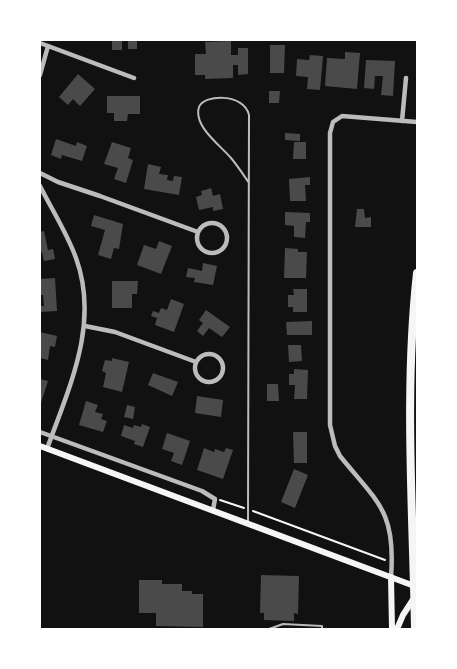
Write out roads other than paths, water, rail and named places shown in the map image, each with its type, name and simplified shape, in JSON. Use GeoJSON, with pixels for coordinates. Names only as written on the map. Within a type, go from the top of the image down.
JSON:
{"type":"FeatureCollection","features":[{"type":"Feature","properties":{"kind":"highway"},"geometry":{"type":"LineString","coordinates":[[415,629],[411,353],[417,273]]}},
{"type":"Feature","properties":{"kind":"main road"},"geometry":{"type":"LineString","coordinates":[[40,446],[417,587]]}},
{"type":"Feature","properties":{"kind":"main road"},"geometry":{"type":"LineString","coordinates":[[391,577],[392,629]]}},
{"type":"Feature","properties":{"kind":"main road"},"geometry":{"type":"LineString","coordinates":[[397,629],[403,615],[417,594]]}},
{"type":"Feature","properties":{"kind":"street"},"geometry":{"type":"LineString","coordinates":[[40,43],[134,78]]}},
{"type":"Feature","properties":{"kind":"street"},"geometry":{"type":"LineString","coordinates":[[40,75],[48,46]]}},
{"type":"Feature","properties":{"kind":"street"},"geometry":{"type":"LineString","coordinates":[[402,121],[406,78]]}},
{"type":"Feature","properties":{"kind":"street"},"geometry":{"type":"LineString","coordinates":[[391,577],[392,533],[385,512],[340,456],[331,430],[330,133],[333,122],[342,116],[417,122]]}},
{"type":"Feature","properties":{"kind":"street"},"geometry":{"type":"LineString","coordinates":[[40,173],[58,182],[198,232]]}},
{"type":"Feature","properties":{"kind":"street"},"geometry":{"type":"LineString","coordinates":[[40,186],[76,259],[84,292],[85,326],[76,369],[47,449]]}},
{"type":"Feature","properties":{"kind":"street"},"geometry":{"type":"LineString","coordinates":[[210,224],[220,226],[227,237],[225,246],[216,253],[205,252],[198,244],[198,232],[210,224]]}},
{"type":"Feature","properties":{"kind":"street"},"geometry":{"type":"LineString","coordinates":[[85,326],[115,332],[196,362]]}},
{"type":"Feature","properties":{"kind":"street"},"geometry":{"type":"LineString","coordinates":[[204,355],[215,356],[222,364],[222,373],[215,381],[203,382],[196,375],[196,362],[204,355]]}},
{"type":"Feature","properties":{"kind":"street"},"geometry":{"type":"LineString","coordinates":[[40,432],[202,491],[215,499],[212,510]]}},
{"type":"Feature","properties":{"kind":"lane"},"geometry":{"type":"LineString","coordinates":[[248,183],[202,124],[200,104],[208,99],[238,100],[247,108],[248,183],[248,524]]}},
{"type":"Feature","properties":{"kind":"lane"},"geometry":{"type":"LineString","coordinates":[[269,629],[283,624],[322,626],[322,629]]}}]}
